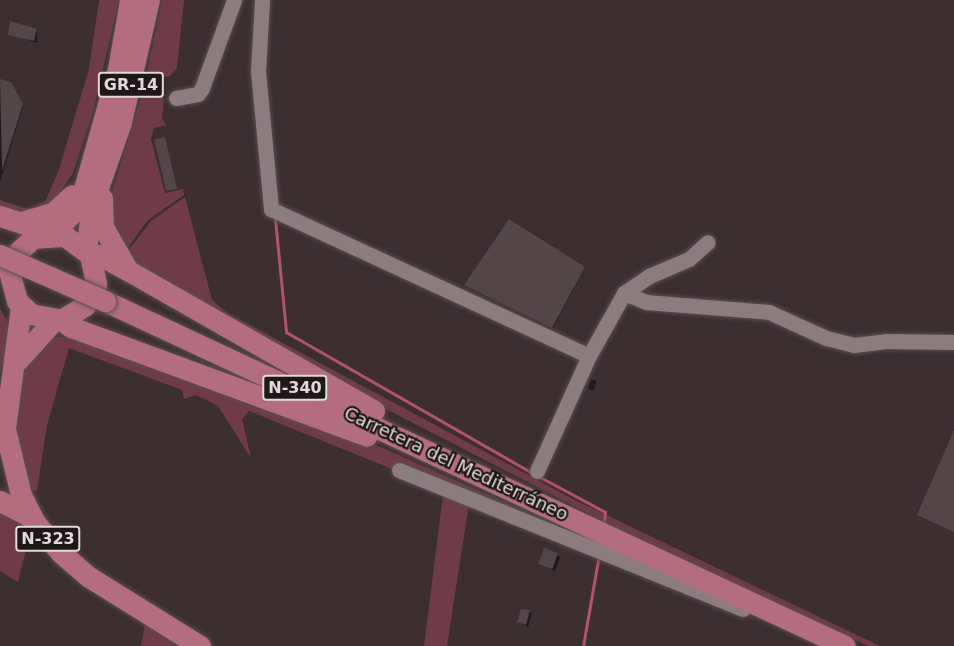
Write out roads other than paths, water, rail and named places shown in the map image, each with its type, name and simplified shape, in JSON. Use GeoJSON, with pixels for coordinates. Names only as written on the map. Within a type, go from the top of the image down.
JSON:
{"type":"FeatureCollection","features":[{"type":"Feature","properties":{"kind":"highway","name":"GR-14"},"geometry":{"type":"LineString","coordinates":[[97,168],[130,0]]}},
{"type":"Feature","properties":{"kind":"highway","name":"GR-14"},"geometry":{"type":"LineString","coordinates":[[97,168],[139,54],[149,0]]}},
{"type":"Feature","properties":{"kind":"highway"},"geometry":{"type":"LineString","coordinates":[[21,222],[61,208],[97,168]]}},
{"type":"Feature","properties":{"kind":"highway"},"geometry":{"type":"LineString","coordinates":[[97,168],[79,203],[50,234],[33,238],[9,259],[12,302],[42,319],[57,320],[293,407],[431,462],[484,477]]}},
{"type":"Feature","properties":{"kind":"highway"},"geometry":{"type":"LineString","coordinates":[[57,320],[96,297],[88,252],[97,168]]}},
{"type":"Feature","properties":{"kind":"highway"},"geometry":{"type":"LineString","coordinates":[[97,168],[102,227],[129,271]]}},
{"type":"Feature","properties":{"kind":"highway"},"geometry":{"type":"LineString","coordinates":[[0,216],[50,234],[65,236],[88,252],[100,255],[129,271],[377,412],[502,475],[542,504]]}},
{"type":"Feature","properties":{"kind":"highway","name":"Carretera del Mediterráneo"},"geometry":{"type":"LineString","coordinates":[[9,259],[96,297],[845,646]]}},
{"type":"Feature","properties":{"kind":"highway","name":"N-323"},"geometry":{"type":"LineString","coordinates":[[12,302],[16,363],[2,435],[6,475],[32,517],[60,552],[89,577],[200,646]]}},
{"type":"Feature","properties":{"kind":"highway","name":"N-323"},"geometry":{"type":"LineString","coordinates":[[16,363],[29,344],[57,320]]}},
{"type":"Feature","properties":{"kind":"highway"},"geometry":{"type":"LineString","coordinates":[[0,501],[32,517]]}},
{"type":"Feature","properties":{"kind":"lane"},"geometry":{"type":"LineString","coordinates":[[176,98],[198,94],[202,88],[234,0]]}},
{"type":"Feature","properties":{"kind":"lane"},"geometry":{"type":"LineString","coordinates":[[262,0],[258,71],[271,208],[589,356]]}},
{"type":"Feature","properties":{"kind":"lane"},"geometry":{"type":"LineString","coordinates":[[537,471],[589,356],[624,293],[649,276],[689,259],[708,242]]}},
{"type":"Feature","properties":{"kind":"lane"},"geometry":{"type":"LineString","coordinates":[[624,293],[646,302],[769,312],[826,338],[854,345],[886,340],[954,342]]}},
{"type":"Feature","properties":{"kind":"lane"},"geometry":{"type":"LineString","coordinates":[[399,470],[751,612],[821,646]]}},
{"type":"Feature","properties":{"kind":"waterway"},"geometry":{"type":"LineString","coordinates":[[275,219],[286,332],[532,473]]}},
{"type":"Feature","properties":{"kind":"waterway"},"geometry":{"type":"LineString","coordinates":[[538,476],[605,512],[604,521]]}},
{"type":"Feature","properties":{"kind":"waterway"},"geometry":{"type":"LineString","coordinates":[[583,646],[598,560]]}}]}
